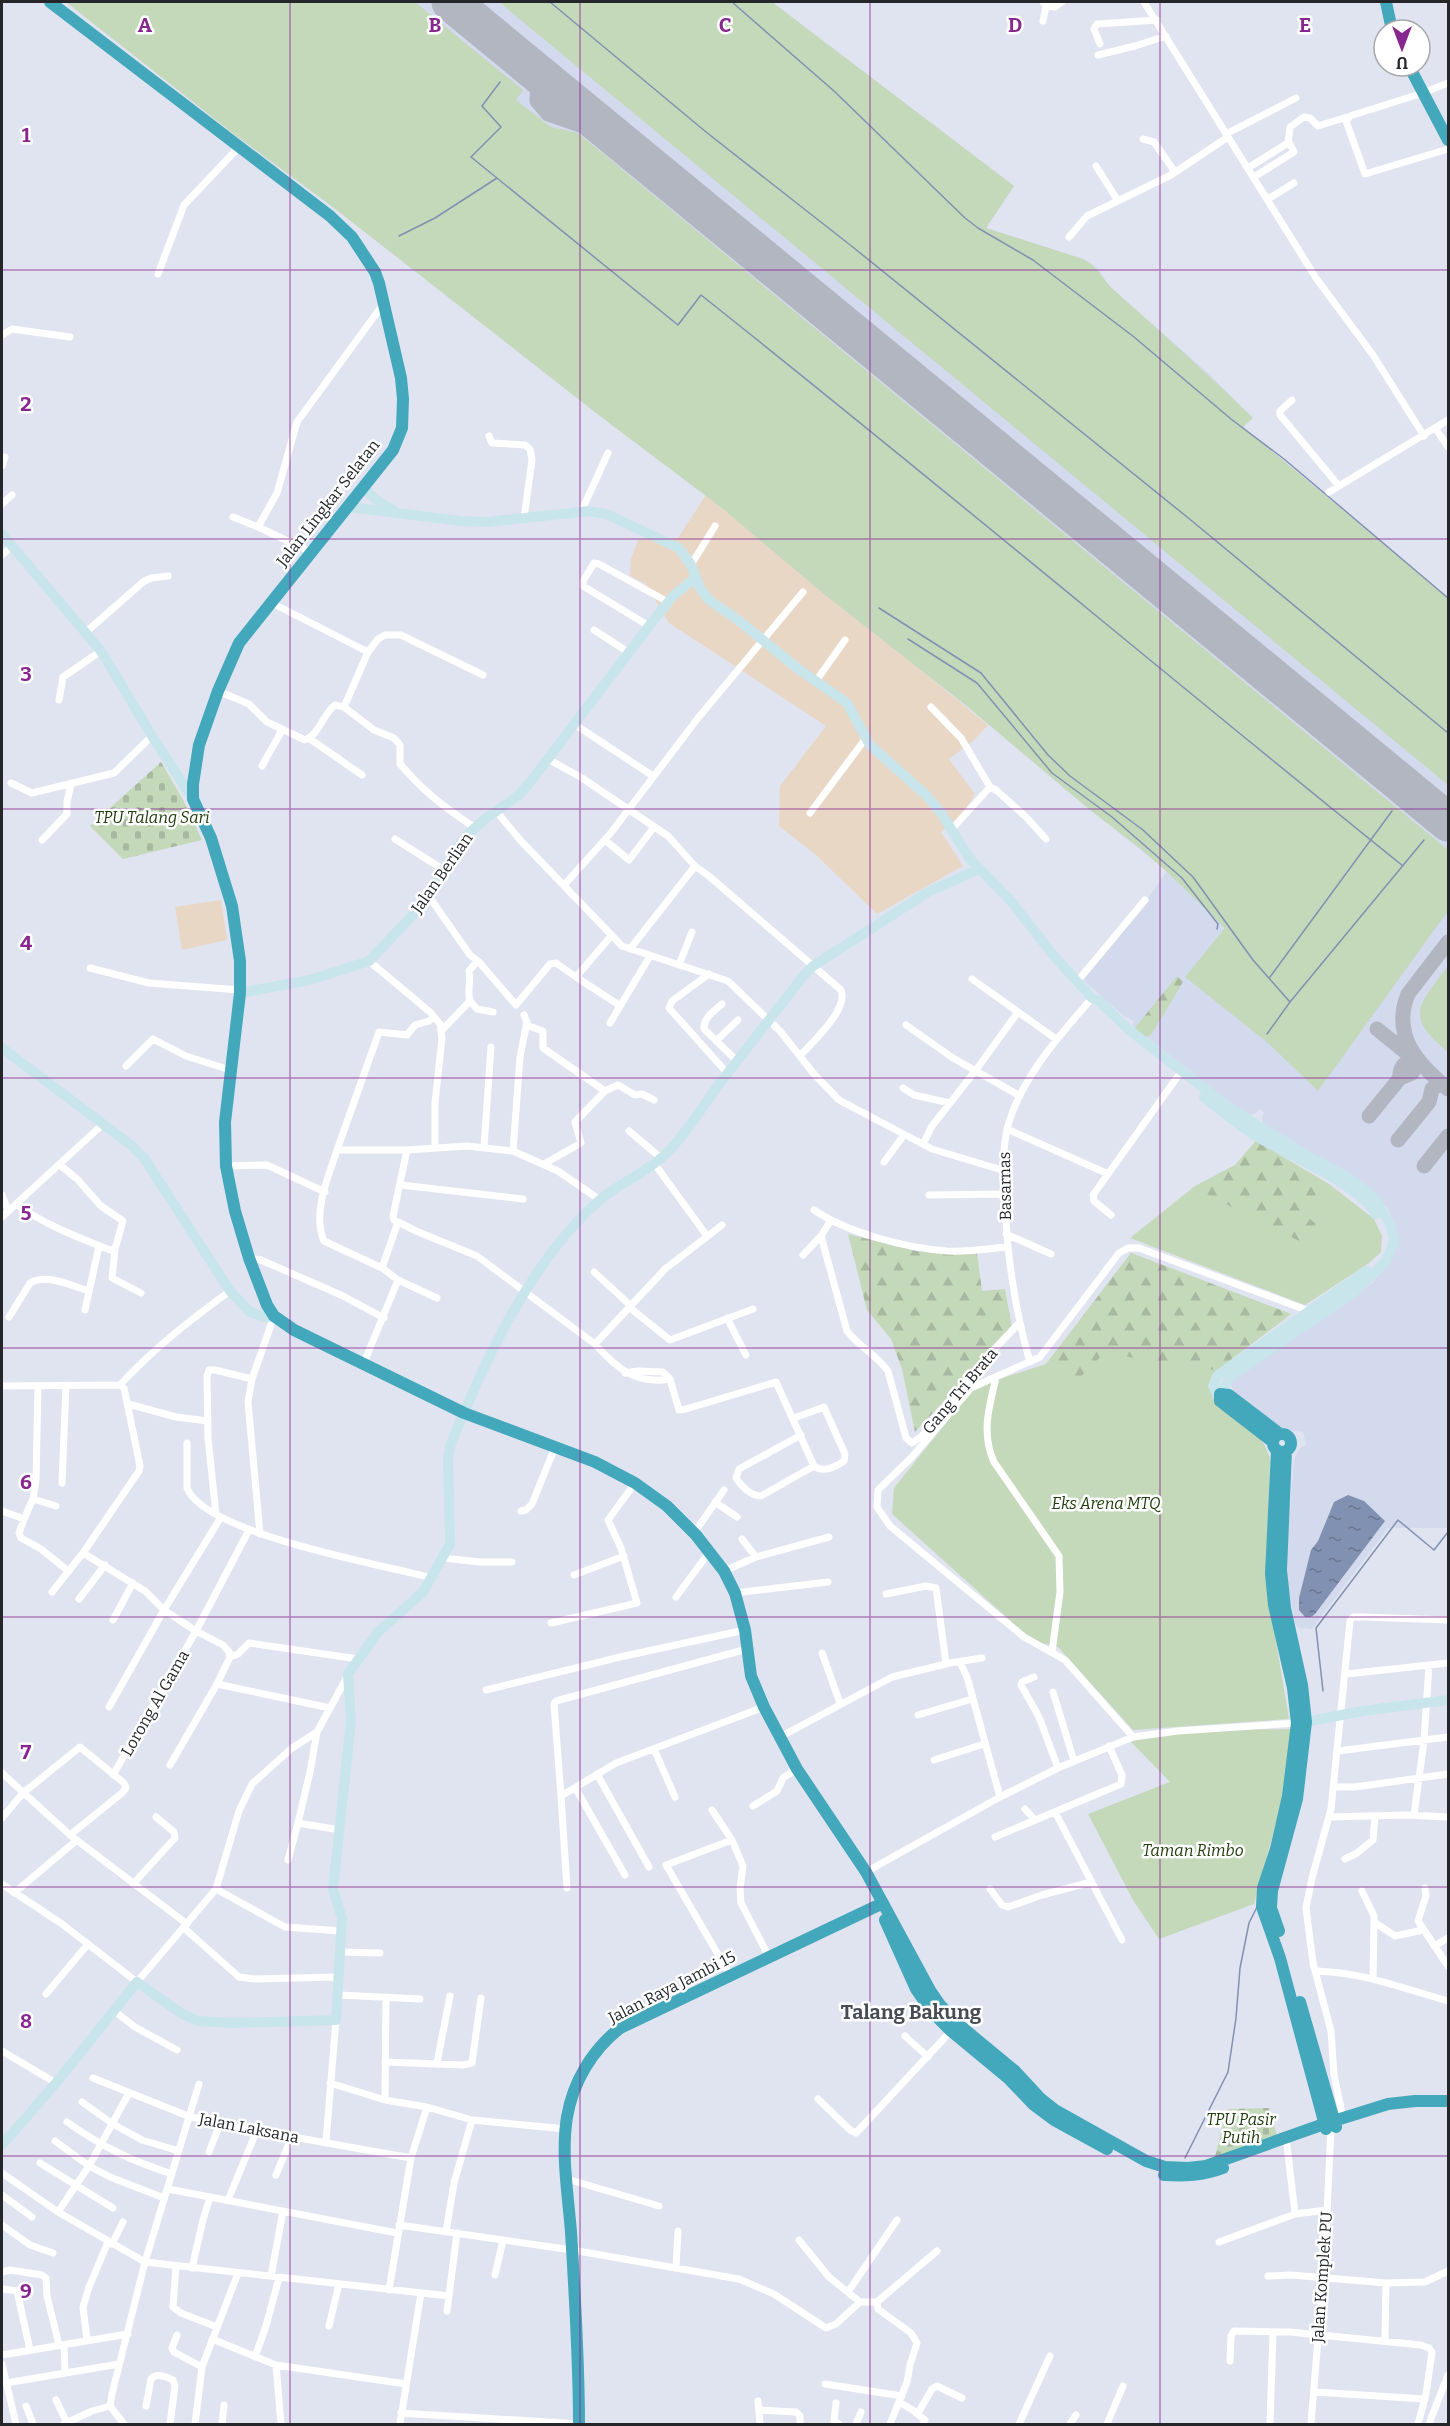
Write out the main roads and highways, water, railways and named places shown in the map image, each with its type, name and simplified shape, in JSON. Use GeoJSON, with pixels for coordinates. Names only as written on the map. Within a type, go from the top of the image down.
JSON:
{"type":"FeatureCollection","features":[{"type":"Feature","properties":{"kind":"highway","name":"Jalan Lingkar Selatan"},"geometry":{"type":"LineString","coordinates":[[50,2],[330,216],[352,237],[375,272],[401,378],[404,420],[393,450],[239,643],[218,691],[199,745],[193,784],[193,799],[211,838],[234,912],[240,961],[240,991],[225,1122],[226,1166],[235,1211],[249,1258],[274,1316],[294,1330],[464,1413],[595,1462],[635,1484],[668,1506],[710,1551],[724,1570],[735,1593],[745,1630],[751,1676],[764,1707],[797,1769],[866,1872],[879,1901]]}},
{"type":"Feature","properties":{"kind":"highway"},"geometry":{"type":"LineString","coordinates":[[1386,2],[1389,18]]}},
{"type":"Feature","properties":{"kind":"highway"},"geometry":{"type":"LineString","coordinates":[[1415,78],[1449,140]]}},
{"type":"Feature","properties":{"kind":"highway"},"geometry":{"type":"LineString","coordinates":[[1224,1398],[1279,1444],[1270,1574],[1274,1605],[1301,1723],[1293,1797],[1263,1888],[1262,1907],[1332,2125]]}},
{"type":"Feature","properties":{"kind":"highway"},"geometry":{"type":"LineString","coordinates":[[879,1901],[931,1992],[958,2024],[1015,2071],[1041,2099],[1055,2110],[1125,2153],[1142,2168],[1164,2175],[1188,2177],[1208,2174],[1287,2145],[1332,2125]]}},
{"type":"Feature","properties":{"kind":"highway"},"geometry":{"type":"LineString","coordinates":[[879,1901],[916,1989],[932,2012],[951,2031],[1054,2120],[1146,2161],[1165,2167],[1206,2166],[1400,2105],[1449,2101]]}},
{"type":"Feature","properties":{"kind":"highway","name":"Jalan Raya Jambi 15"},"geometry":{"type":"LineString","coordinates":[[579,2424],[566,2129],[567,2116],[585,2067],[606,2039],[620,2028],[769,1957],[879,1901]]}},
{"type":"Feature","properties":{"kind":"highway"},"geometry":{"type":"LineString","coordinates":[[1400,2105],[1449,2108]]}},
{"type":"Feature","properties":{"kind":"water"},"geometry":{"type":"Polygon","coordinates":[[[1348,1495],[1364,1501],[1385,1521],[1315,1614],[1305,1617],[1299,1610],[1299,1598],[1311,1550],[1318,1541],[1334,1502],[1348,1495]]]}},
{"type":"Feature","properties":{"kind":"waterway"},"geometry":{"type":"LineString","coordinates":[[550,2],[706,132],[854,248],[1192,521],[1448,733]]}},
{"type":"Feature","properties":{"kind":"waterway"},"geometry":{"type":"LineString","coordinates":[[732,2],[834,91],[965,218],[1033,260],[1134,337],[1231,419],[1284,459],[1448,598]]}},
{"type":"Feature","properties":{"kind":"waterway"},"geometry":{"type":"LineString","coordinates":[[500,82],[482,106],[501,127],[471,157],[678,325],[701,295],[1403,866]]}},
{"type":"Feature","properties":{"kind":"waterway"},"geometry":{"type":"LineString","coordinates":[[399,236],[435,218],[497,178]]}},
{"type":"Feature","properties":{"kind":"waterway"},"geometry":{"type":"LineString","coordinates":[[879,608],[981,673],[1048,755],[1070,776],[1143,830],[1193,877],[1253,960],[1290,1002]]}},
{"type":"Feature","properties":{"kind":"waterway"},"geometry":{"type":"LineString","coordinates":[[908,639],[977,683],[1052,773],[1112,817],[1182,878],[1218,924],[1217,929]]}},
{"type":"Feature","properties":{"kind":"waterway"},"geometry":{"type":"LineString","coordinates":[[1270,977],[1392,811]]}},
{"type":"Feature","properties":{"kind":"waterway"},"geometry":{"type":"LineString","coordinates":[[1267,1034],[1290,1002],[1424,840]]}},
{"type":"Feature","properties":{"kind":"waterway"},"geometry":{"type":"LineString","coordinates":[[1323,1691],[1316,1628],[1398,1520],[1434,1550],[1448,1532]]}},
{"type":"Feature","properties":{"kind":"waterway"},"geometry":{"type":"LineString","coordinates":[[1185,2158],[1228,2072],[1240,1968],[1249,1923],[1257,1907]]}},
{"type":"Feature","properties":{"kind":"district","name":"Talang Bakung"},"geometry":{"type":"Point","coordinates":[911,2012]}},
{"type":"Feature","properties":{"kind":"park label","name":"TPU Talang Sari"},"geometry":{"type":"Point","coordinates":[152,817]}},
{"type":"Feature","properties":{"kind":"park label","name":"Eks Arena MTQ"},"geometry":{"type":"Point","coordinates":[1106,1503]}},
{"type":"Feature","properties":{"kind":"park label","name":"Taman Rimbo"},"geometry":{"type":"Point","coordinates":[1193,1850]}},
{"type":"Feature","properties":{"kind":"park label","name":"TPU Pasir Putih"},"geometry":{"type":"Point","coordinates":[1241,2128]}}]}
